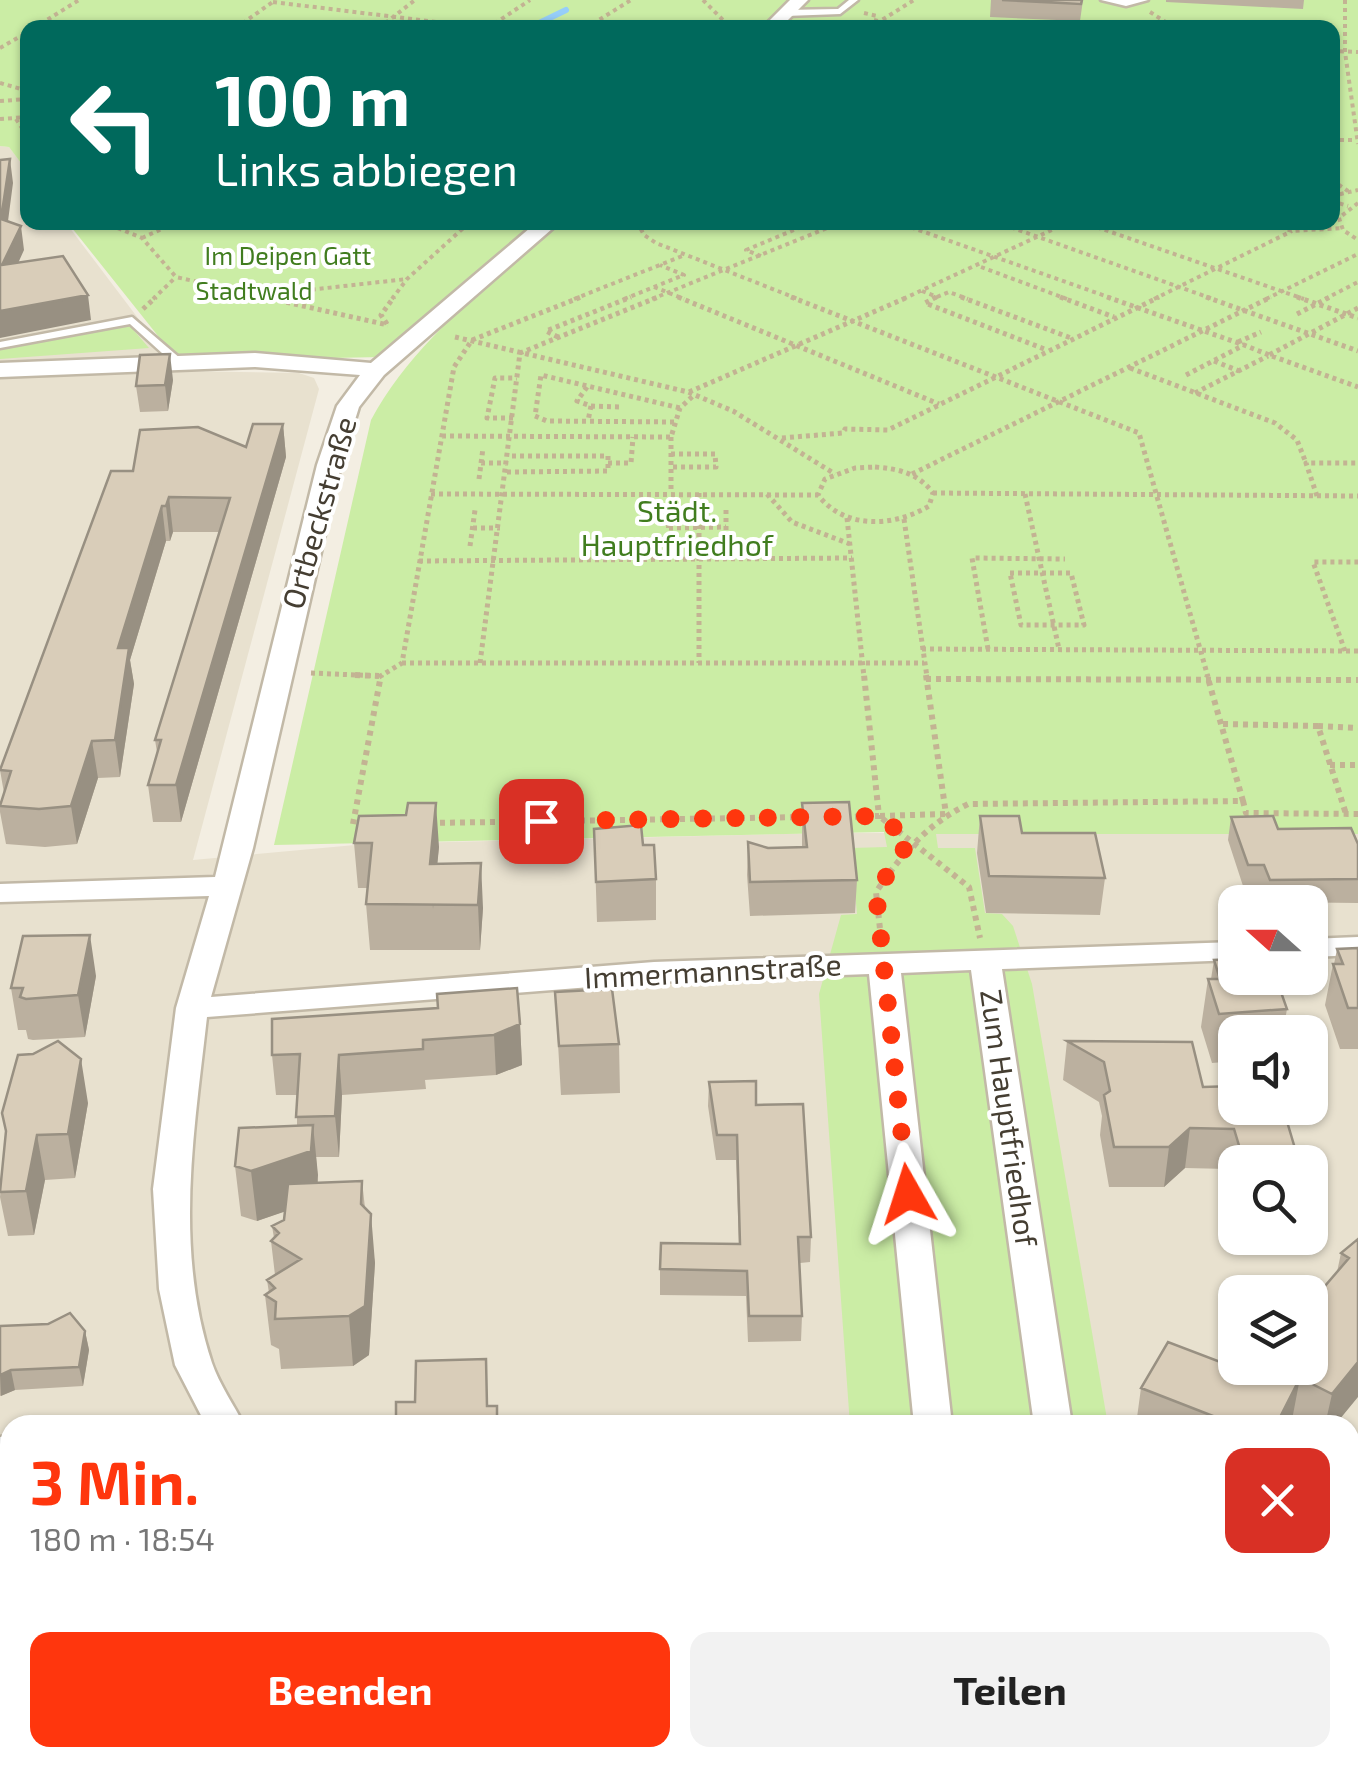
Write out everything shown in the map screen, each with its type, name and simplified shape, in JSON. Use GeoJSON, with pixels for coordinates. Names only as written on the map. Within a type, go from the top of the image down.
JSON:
{"type":"FeatureCollection","features":[{"type":"Feature","properties":{"kind":"street"},"geometry":{"type":"LineString","coordinates":[[779,20],[800,0]]}},
{"type":"Feature","properties":{"kind":"street","name":"Ortbeckstraße"},"geometry":{"type":"LineString","coordinates":[[221,1415],[194,1365],[177,1289],[170,1188],[192,1008],[228,886],[329,466],[348,406],[376,370],[541,230]]}},
{"type":"Feature","properties":{"kind":"street"},"geometry":{"type":"LineString","coordinates":[[0,370],[255,360],[376,370]]}},
{"type":"Feature","properties":{"kind":"street"},"geometry":{"type":"LineString","coordinates":[[0,893],[228,886]]}},
{"type":"Feature","properties":{"kind":"street"},"geometry":{"type":"LineString","coordinates":[[1328,947],[1358,946]]}},
{"type":"Feature","properties":{"kind":"street","name":"Immermannstraße"},"geometry":{"type":"LineString","coordinates":[[192,1008],[654,972],[1218,952]]}},
{"type":"Feature","properties":{"kind":"street","name":"Zum Hauptfriedhof"},"geometry":{"type":"LineString","coordinates":[[985,960],[1051,1415]]}},
{"type":"Feature","properties":{"kind":"street"},"geometry":{"type":"LineString","coordinates":[[884,964],[932,1415]]}},
{"type":"Feature","properties":{"kind":"lane"},"geometry":{"type":"LineString","coordinates":[[1105,0],[1144,0]]}},
{"type":"Feature","properties":{"kind":"lane"},"geometry":{"type":"LineString","coordinates":[[786,13],[819,14],[850,4]]}},
{"type":"Feature","properties":{"kind":"lane"},"geometry":{"type":"LineString","coordinates":[[0,346],[132,320],[178,362]]}},
{"type":"Feature","properties":{"kind":"path"},"geometry":{"type":"LineString","coordinates":[[47,20],[79,0]]}},
{"type":"Feature","properties":{"kind":"path"},"geometry":{"type":"LineString","coordinates":[[390,20],[414,0]]}},
{"type":"Feature","properties":{"kind":"path"},"geometry":{"type":"LineString","coordinates":[[499,20],[530,0]]}},
{"type":"Feature","properties":{"kind":"path"},"geometry":{"type":"LineString","coordinates":[[599,20],[631,0]]}},
{"type":"Feature","properties":{"kind":"path"},"geometry":{"type":"LineString","coordinates":[[703,0],[724,20]]}},
{"type":"Feature","properties":{"kind":"path"},"geometry":{"type":"LineString","coordinates":[[882,20],[914,0]]}},
{"type":"Feature","properties":{"kind":"path"},"geometry":{"type":"LineString","coordinates":[[1345,0],[1346,52],[1357,142]]}},
{"type":"Feature","properties":{"kind":"path"},"geometry":{"type":"LineString","coordinates":[[247,20],[274,1],[410,20]]}},
{"type":"Feature","properties":{"kind":"path"},"geometry":{"type":"LineString","coordinates":[[850,4],[877,16],[876,20]]}},
{"type":"Feature","properties":{"kind":"path"},"geometry":{"type":"LineString","coordinates":[[1340,52],[1358,52]]}},
{"type":"Feature","properties":{"kind":"path"},"geometry":{"type":"LineString","coordinates":[[0,119],[20,118]]}},
{"type":"Feature","properties":{"kind":"path"},"geometry":{"type":"LineString","coordinates":[[16,119],[20,125]]}},
{"type":"Feature","properties":{"kind":"path"},"geometry":{"type":"LineString","coordinates":[[1340,186],[1349,192]]}},
{"type":"Feature","properties":{"kind":"path"},"geometry":{"type":"LineString","coordinates":[[1340,196],[1358,190]]}},
{"type":"Feature","properties":{"kind":"path"},"geometry":{"type":"LineString","coordinates":[[1340,202],[1350,206]]}},
{"type":"Feature","properties":{"kind":"path"},"geometry":{"type":"LineString","coordinates":[[1340,216],[1358,203]]}},
{"type":"Feature","properties":{"kind":"path"},"geometry":{"type":"LineString","coordinates":[[1340,223],[1358,240]]}},
{"type":"Feature","properties":{"kind":"path"},"geometry":{"type":"LineString","coordinates":[[122,230],[142,238],[176,277],[388,325],[381,315],[407,279],[461,230]]}},
{"type":"Feature","properties":{"kind":"path"},"geometry":{"type":"LineString","coordinates":[[142,238],[160,230]]}},
{"type":"Feature","properties":{"kind":"path"},"geometry":{"type":"LineString","coordinates":[[638,230],[649,240],[685,255],[1139,434],[1246,813],[1358,814]]}},
{"type":"Feature","properties":{"kind":"path"},"geometry":{"type":"LineString","coordinates":[[761,256],[746,250],[795,230]]}},
{"type":"Feature","properties":{"kind":"path"},"geometry":{"type":"LineString","coordinates":[[815,230],[820,232]]}},
{"type":"Feature","properties":{"kind":"path"},"geometry":{"type":"LineString","coordinates":[[520,353],[824,230]]}},
{"type":"Feature","properties":{"kind":"path"},"geometry":{"type":"LineString","coordinates":[[920,230],[1358,387]]}},
{"type":"Feature","properties":{"kind":"path"},"geometry":{"type":"LineString","coordinates":[[1018,230],[1358,351]]}},
{"type":"Feature","properties":{"kind":"path"},"geometry":{"type":"LineString","coordinates":[[671,493],[674,422],[691,393],[922,292],[1049,230]]}},
{"type":"Feature","properties":{"kind":"path"},"geometry":{"type":"LineString","coordinates":[[1105,230],[1358,318]]}},
{"type":"Feature","properties":{"kind":"path"},"geometry":{"type":"LineString","coordinates":[[1289,230],[1309,230]]}},
{"type":"Feature","properties":{"kind":"path"},"geometry":{"type":"LineString","coordinates":[[780,438],[843,433],[845,429],[888,430],[1292,231]]}},
{"type":"Feature","properties":{"kind":"path"},"geometry":{"type":"LineString","coordinates":[[912,474],[1358,254]]}},
{"type":"Feature","properties":{"kind":"path"},"geometry":{"type":"LineString","coordinates":[[402,664],[454,367],[472,340],[685,255]]}},
{"type":"Feature","properties":{"kind":"path"},"geometry":{"type":"LineString","coordinates":[[559,338],[546,331],[684,275],[660,265]]}},
{"type":"Feature","properties":{"kind":"path"},"geometry":{"type":"LineString","coordinates":[[978,266],[1116,318]]}},
{"type":"Feature","properties":{"kind":"path"},"geometry":{"type":"LineString","coordinates":[[132,320],[176,277]]}},
{"type":"Feature","properties":{"kind":"path"},"geometry":{"type":"LineString","coordinates":[[258,296],[407,279]]}},
{"type":"Feature","properties":{"kind":"path"},"geometry":{"type":"LineString","coordinates":[[1297,314],[1357,283]]}},
{"type":"Feature","properties":{"kind":"path"},"geometry":{"type":"LineString","coordinates":[[654,286],[939,404]]}},
{"type":"Feature","properties":{"kind":"path"},"geometry":{"type":"LineString","coordinates":[[922,292],[937,298]]}},
{"type":"Feature","properties":{"kind":"path"},"geometry":{"type":"LineString","coordinates":[[1048,351],[926,303],[949,292],[1072,339]]}},
{"type":"Feature","properties":{"kind":"path"},"geometry":{"type":"LineString","coordinates":[[1195,393],[1358,308]]}},
{"type":"Feature","properties":{"kind":"path"},"geometry":{"type":"LineString","coordinates":[[1186,374],[1261,332]]}},
{"type":"Feature","properties":{"kind":"path"},"geometry":{"type":"LineString","coordinates":[[472,340],[691,393],[780,438],[835,474]]}},
{"type":"Feature","properties":{"kind":"path"},"geometry":{"type":"LineString","coordinates":[[480,663],[505,494],[520,353]]}},
{"type":"Feature","properties":{"kind":"path"},"geometry":{"type":"LineString","coordinates":[[1213,361],[1239,371]]}},
{"type":"Feature","properties":{"kind":"path"},"geometry":{"type":"LineString","coordinates":[[1129,367],[1286,429],[1297,440],[1318,496]]}},
{"type":"Feature","properties":{"kind":"path"},"geometry":{"type":"LineString","coordinates":[[674,422],[547,422],[535,416],[541,376],[680,408]]}},
{"type":"Feature","properties":{"kind":"path"},"geometry":{"type":"LineString","coordinates":[[513,418],[487,418],[494,378],[517,378]]}},
{"type":"Feature","properties":{"kind":"path"},"geometry":{"type":"LineString","coordinates":[[588,386],[577,401],[591,406],[620,407]]}},
{"type":"Feature","properties":{"kind":"path"},"geometry":{"type":"LineString","coordinates":[[588,422],[591,406]]}},
{"type":"Feature","properties":{"kind":"path"},"geometry":{"type":"LineString","coordinates":[[442,436],[672,437]]}},
{"type":"Feature","properties":{"kind":"path"},"geometry":{"type":"LineString","coordinates":[[608,464],[631,463],[633,437]]}},
{"type":"Feature","properties":{"kind":"path"},"geometry":{"type":"LineString","coordinates":[[479,478],[483,448]]}},
{"type":"Feature","properties":{"kind":"path"},"geometry":{"type":"LineString","coordinates":[[671,468],[716,468],[715,454],[672,454]]}},
{"type":"Feature","properties":{"kind":"path"},"geometry":{"type":"LineString","coordinates":[[481,463],[608,456],[608,471],[507,472]]}},
{"type":"Feature","properties":{"kind":"path"},"geometry":{"type":"LineString","coordinates":[[1306,463],[1358,463]]}},
{"type":"Feature","properties":{"kind":"path"},"geometry":{"type":"LineString","coordinates":[[818,495],[825,480],[835,474],[875,467],[912,474],[933,493],[1358,496]]}},
{"type":"Feature","properties":{"kind":"path"},"geometry":{"type":"LineString","coordinates":[[698,663],[699,493]]}},
{"type":"Feature","properties":{"kind":"path"},"geometry":{"type":"LineString","coordinates":[[818,495],[827,508],[848,518],[880,522],[904,518],[929,506],[933,493]]}},
{"type":"Feature","properties":{"kind":"path"},"geometry":{"type":"LineString","coordinates":[[431,494],[818,495]]}},
{"type":"Feature","properties":{"kind":"path"},"geometry":{"type":"LineString","coordinates":[[767,494],[794,526],[850,544]]}},
{"type":"Feature","properties":{"kind":"path"},"geometry":{"type":"LineString","coordinates":[[1025,494],[1059,649]]}},
{"type":"Feature","properties":{"kind":"path"},"geometry":{"type":"LineString","coordinates":[[470,546],[475,510]]}},
{"type":"Feature","properties":{"kind":"path"},"geometry":{"type":"LineString","coordinates":[[726,510],[726,544]]}},
{"type":"Feature","properties":{"kind":"path"},"geometry":{"type":"LineString","coordinates":[[668,544],[669,514]]}},
{"type":"Feature","properties":{"kind":"path"},"geometry":{"type":"LineString","coordinates":[[848,518],[879,816]]}},
{"type":"Feature","properties":{"kind":"path"},"geometry":{"type":"LineString","coordinates":[[904,518],[946,814]]}},
{"type":"Feature","properties":{"kind":"path"},"geometry":{"type":"LineString","coordinates":[[669,528],[726,527]]}},
{"type":"Feature","properties":{"kind":"path"},"geometry":{"type":"LineString","coordinates":[[473,528],[500,528]]}},
{"type":"Feature","properties":{"kind":"path"},"geometry":{"type":"LineString","coordinates":[[419,561],[852,558]]}},
{"type":"Feature","properties":{"kind":"path"},"geometry":{"type":"LineString","coordinates":[[988,649],[972,558],[1065,559]]}},
{"type":"Feature","properties":{"kind":"path"},"geometry":{"type":"LineString","coordinates":[[1346,651],[1314,562],[1358,562]]}},
{"type":"Feature","properties":{"kind":"path"},"geometry":{"type":"LineString","coordinates":[[1010,573],[1071,573],[1084,625],[1054,626],[1021,625],[1010,573]]}},
{"type":"Feature","properties":{"kind":"path"},"geometry":{"type":"LineString","coordinates":[[922,649],[1358,651]]}},
{"type":"Feature","properties":{"kind":"path"},"geometry":{"type":"LineString","coordinates":[[277,672],[379,676],[402,664],[924,662]]}},
{"type":"Feature","properties":{"kind":"path"},"geometry":{"type":"LineString","coordinates":[[372,824],[353,824],[379,676]]}},
{"type":"Feature","properties":{"kind":"path"},"geometry":{"type":"LineString","coordinates":[[926,678],[1358,680]]}},
{"type":"Feature","properties":{"kind":"path"},"geometry":{"type":"LineString","coordinates":[[1223,724],[1358,728]]}},
{"type":"Feature","properties":{"kind":"path"},"geometry":{"type":"LineString","coordinates":[[1318,726],[1346,814]]}},
{"type":"Feature","properties":{"kind":"path"},"geometry":{"type":"LineString","coordinates":[[1330,765],[1358,764]]}},
{"type":"Feature","properties":{"kind":"path"},"geometry":{"type":"LineString","coordinates":[[884,964],[876,892],[910,840],[946,814],[968,804],[1242,801]]}},
{"type":"Feature","properties":{"kind":"path"},"geometry":{"type":"LineString","coordinates":[[840,817],[946,814]]}},
{"type":"Feature","properties":{"kind":"path","name":"Zum Hauptfriedhof"},"geometry":{"type":"LineString","coordinates":[[879,816],[969,887],[985,960]]}},
{"type":"Feature","properties":{"kind":"path"},"geometry":{"type":"LineString","coordinates":[[411,823],[821,817]]}},
{"type":"Feature","properties":{"kind":"shaded area"},"geometry":{"type":"Polygon","coordinates":[[[0,146],[9,147],[20,162],[20,230],[71,230],[178,371],[299,373],[314,378],[319,389],[193,860],[366,844],[829,833],[1358,834],[1358,1415],[0,1415],[0,146]]]}},
{"type":"Feature","properties":{"kind":"green space"},"geometry":{"type":"Polygon","coordinates":[[[0,0],[794,0],[771,20],[20,20],[20,162],[9,147],[0,146],[0,0]]]}},
{"type":"Feature","properties":{"kind":"green space","name":"Städt. Hauptfriedhof"},"geometry":{"type":"Polygon","coordinates":[[[805,0],[1358,0],[1358,834],[936,834],[938,848],[975,848],[985,913],[1002,914],[1013,926],[1032,984],[1106,1415],[849,1415],[819,994],[841,915],[857,914],[851,848],[887,847],[884,832],[274,845],[371,420],[432,338],[551,230],[1340,230],[1340,20],[783,20],[805,0]]]}},
{"type":"Feature","properties":{"kind":"green space","name":"Stadtwald"},"geometry":{"type":"Polygon","coordinates":[[[74,230],[533,230],[382,357],[178,361],[74,230]]]}},
{"type":"Feature","properties":{"kind":"green space"},"geometry":{"type":"Polygon","coordinates":[[[123,324],[131,327],[149,348],[0,359],[0,346],[123,324]]]}},
{"type":"Feature","properties":{"kind":"building"},"geometry":{"type":"Polygon","coordinates":[[[1002,0],[1082,0],[1081,4],[1002,0]]]}},
{"type":"Feature","properties":{"kind":"building"},"geometry":{"type":"Polygon","coordinates":[[[10,159],[1,219],[20,226],[2,265],[63,256],[88,295],[0,311],[0,160],[10,159]]]}},
{"type":"Feature","properties":{"kind":"building"},"geometry":{"type":"Polygon","coordinates":[[[170,354],[165,385],[136,386],[140,355],[170,354]]]}},
{"type":"Feature","properties":{"kind":"building"},"geometry":{"type":"Polygon","coordinates":[[[253,424],[283,424],[176,785],[148,785],[161,740],[155,740],[230,498],[169,497],[166,506],[162,506],[118,648],[129,648],[115,740],[92,741],[71,806],[0,806],[11,771],[0,770],[111,471],[133,471],[140,430],[198,427],[246,447],[253,424]]]}},
{"type":"Feature","properties":{"kind":"building"},"geometry":{"type":"Polygon","coordinates":[[[849,802],[857,880],[750,882],[748,842],[768,848],[807,847],[802,803],[849,802]]]}},
{"type":"Feature","properties":{"kind":"building"},"geometry":{"type":"Polygon","coordinates":[[[408,803],[436,803],[430,864],[481,863],[478,905],[366,904],[372,843],[354,843],[359,816],[406,815],[408,803]]]}},
{"type":"Feature","properties":{"kind":"building"},"geometry":{"type":"Polygon","coordinates":[[[980,816],[1019,816],[1022,833],[1095,833],[1105,878],[989,876],[980,816]]]}},
{"type":"Feature","properties":{"kind":"building"},"geometry":{"type":"Polygon","coordinates":[[[1273,816],[1278,829],[1351,828],[1358,844],[1358,879],[1270,880],[1264,865],[1248,865],[1231,817],[1273,816]]]}},
{"type":"Feature","properties":{"kind":"building"},"geometry":{"type":"Polygon","coordinates":[[[641,825],[643,845],[654,845],[656,879],[596,882],[594,829],[641,825]]]}},
{"type":"Feature","properties":{"kind":"building"},"geometry":{"type":"Polygon","coordinates":[[[90,935],[78,995],[26,999],[20,997],[23,988],[11,988],[23,936],[90,935]]]}},
{"type":"Feature","properties":{"kind":"building"},"geometry":{"type":"Polygon","coordinates":[[[1358,948],[1358,1008],[1348,1008],[1333,964],[1343,964],[1337,949],[1358,948]]]}},
{"type":"Feature","properties":{"kind":"building"},"geometry":{"type":"Polygon","coordinates":[[[1208,979],[1218,979],[1218,995],[1282,995],[1287,1009],[1219,1014],[1208,979]]]}},
{"type":"Feature","properties":{"kind":"building"},"geometry":{"type":"Polygon","coordinates":[[[517,988],[520,1024],[494,1035],[423,1040],[423,1049],[339,1055],[335,1116],[296,1117],[300,1054],[272,1055],[272,1019],[438,1008],[437,994],[517,988]]]}},
{"type":"Feature","properties":{"kind":"building"},"geometry":{"type":"Polygon","coordinates":[[[612,989],[619,1044],[559,1046],[555,992],[612,989]]]}},
{"type":"Feature","properties":{"kind":"building"},"geometry":{"type":"Polygon","coordinates":[[[58,1041],[81,1059],[68,1134],[37,1135],[26,1191],[0,1192],[6,1131],[2,1113],[18,1055],[33,1054],[58,1041]]]}},
{"type":"Feature","properties":{"kind":"building"},"geometry":{"type":"Polygon","coordinates":[[[1067,1041],[1192,1042],[1203,1087],[1218,1087],[1218,1125],[1288,1125],[1294,1145],[1239,1145],[1234,1129],[1190,1128],[1169,1147],[1114,1147],[1104,1095],[1110,1091],[1104,1062],[1067,1041]]]}},
{"type":"Feature","properties":{"kind":"building"},"geometry":{"type":"Polygon","coordinates":[[[756,1081],[756,1105],[803,1104],[811,1237],[798,1237],[802,1316],[749,1316],[747,1271],[660,1269],[661,1243],[740,1244],[737,1135],[717,1135],[709,1082],[756,1081]]]}},
{"type":"Feature","properties":{"kind":"building"},"geometry":{"type":"Polygon","coordinates":[[[313,1125],[311,1151],[251,1171],[235,1166],[239,1128],[313,1125]]]}},
{"type":"Feature","properties":{"kind":"building"},"geometry":{"type":"Polygon","coordinates":[[[362,1181],[361,1204],[371,1214],[365,1306],[349,1316],[275,1319],[276,1302],[265,1295],[275,1288],[267,1280],[301,1259],[271,1241],[279,1233],[272,1226],[284,1220],[288,1184],[362,1181]]]}},
{"type":"Feature","properties":{"kind":"building"},"geometry":{"type":"Polygon","coordinates":[[[1358,1239],[1358,1362],[1332,1394],[1314,1385],[1328,1385],[1328,1282],[1349,1258],[1341,1253],[1358,1239]]]}},
{"type":"Feature","properties":{"kind":"building"},"geometry":{"type":"Polygon","coordinates":[[[70,1313],[85,1331],[79,1367],[11,1370],[0,1375],[0,1326],[48,1324],[70,1313]]]}},
{"type":"Feature","properties":{"kind":"building"},"geometry":{"type":"Polygon","coordinates":[[[1168,1342],[1218,1361],[1218,1385],[1296,1385],[1281,1415],[1210,1415],[1141,1388],[1168,1342]]]}},
{"type":"Feature","properties":{"kind":"building"},"geometry":{"type":"Polygon","coordinates":[[[486,1359],[487,1406],[497,1406],[497,1415],[396,1415],[396,1402],[415,1402],[416,1361],[486,1359]]]}},
{"type":"Feature","properties":{"kind":"waterway"},"geometry":{"type":"LineString","coordinates":[[545,20],[566,10]]}},
{"type":"Feature","properties":{"kind":"route"},"geometry":{"type":"LineString","coordinates":[[541,821],[879,816],[910,840],[876,892],[908,1194]]}},
{"type":"Feature","properties":{"kind":"park label","name":"Im Deipen Gatt"},"geometry":{"type":"Point","coordinates":[288,256]}}]}
